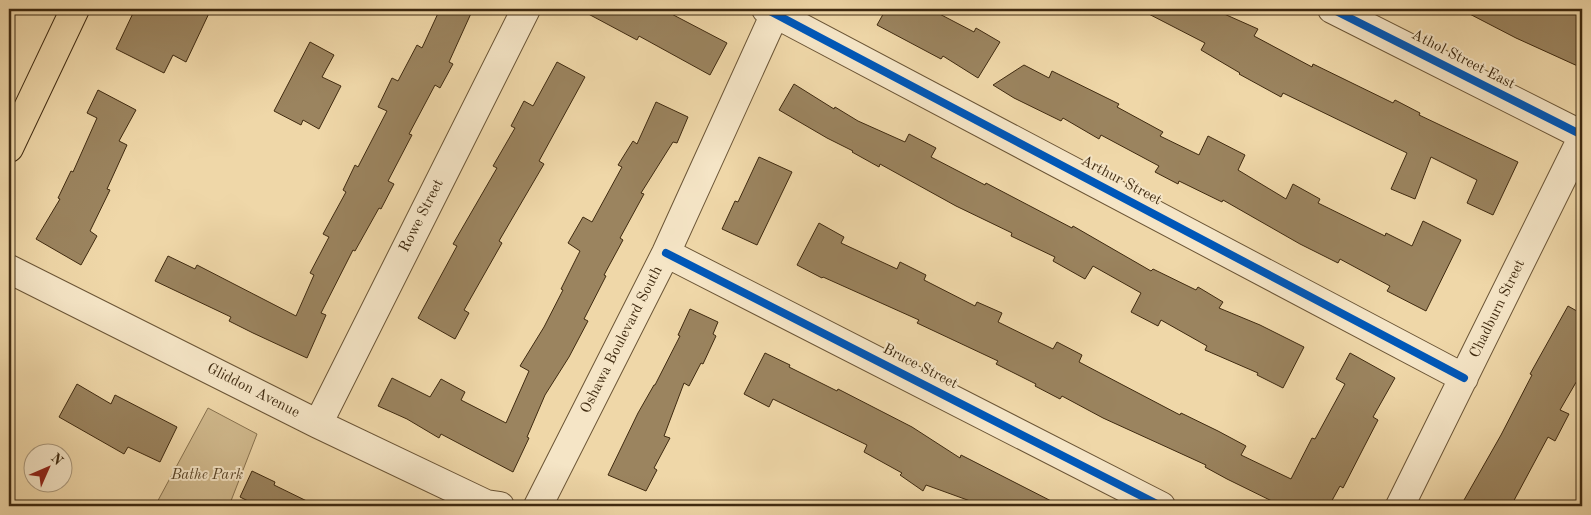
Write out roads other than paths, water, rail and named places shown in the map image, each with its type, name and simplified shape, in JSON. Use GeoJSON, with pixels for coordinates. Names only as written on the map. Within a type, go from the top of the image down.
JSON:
{"type":"FeatureCollection","features":[{"type":"Feature","properties":{"kind":"main road"},"geometry":{"type":"LineString","coordinates":[[9,148],[75,9]]}},
{"type":"Feature","properties":{"kind":"street","name":"Rowe Street"},"geometry":{"type":"LineString","coordinates":[[318,424],[526,9]]}},
{"type":"Feature","properties":{"kind":"street","name":"Athol Street East"},"geometry":{"type":"LineString","coordinates":[[1332,9],[1582,137]]}},
{"type":"Feature","properties":{"kind":"street","name":"Oshawa Boulevard South"},"geometry":{"type":"LineString","coordinates":[[538,506],[666,253],[773,10]]}},
{"type":"Feature","properties":{"kind":"street","name":"Arthur Street"},"geometry":{"type":"LineString","coordinates":[[773,10],[1464,378]]}},
{"type":"Feature","properties":{"kind":"street","name":"Chadburn Street"},"geometry":{"type":"LineString","coordinates":[[1400,506],[1582,137]]}},
{"type":"Feature","properties":{"kind":"street","name":"Bruce Street"},"geometry":{"type":"LineString","coordinates":[[666,253],[1161,506]]}},
{"type":"Feature","properties":{"kind":"street","name":"Gliddon Avenue"},"geometry":{"type":"LineString","coordinates":[[9,269],[318,424],[486,504],[500,506]]}},
{"type":"Feature","properties":{"kind":"park label","name":"Bathe Park"},"geometry":{"type":"Point","coordinates":[207,475]}}]}
